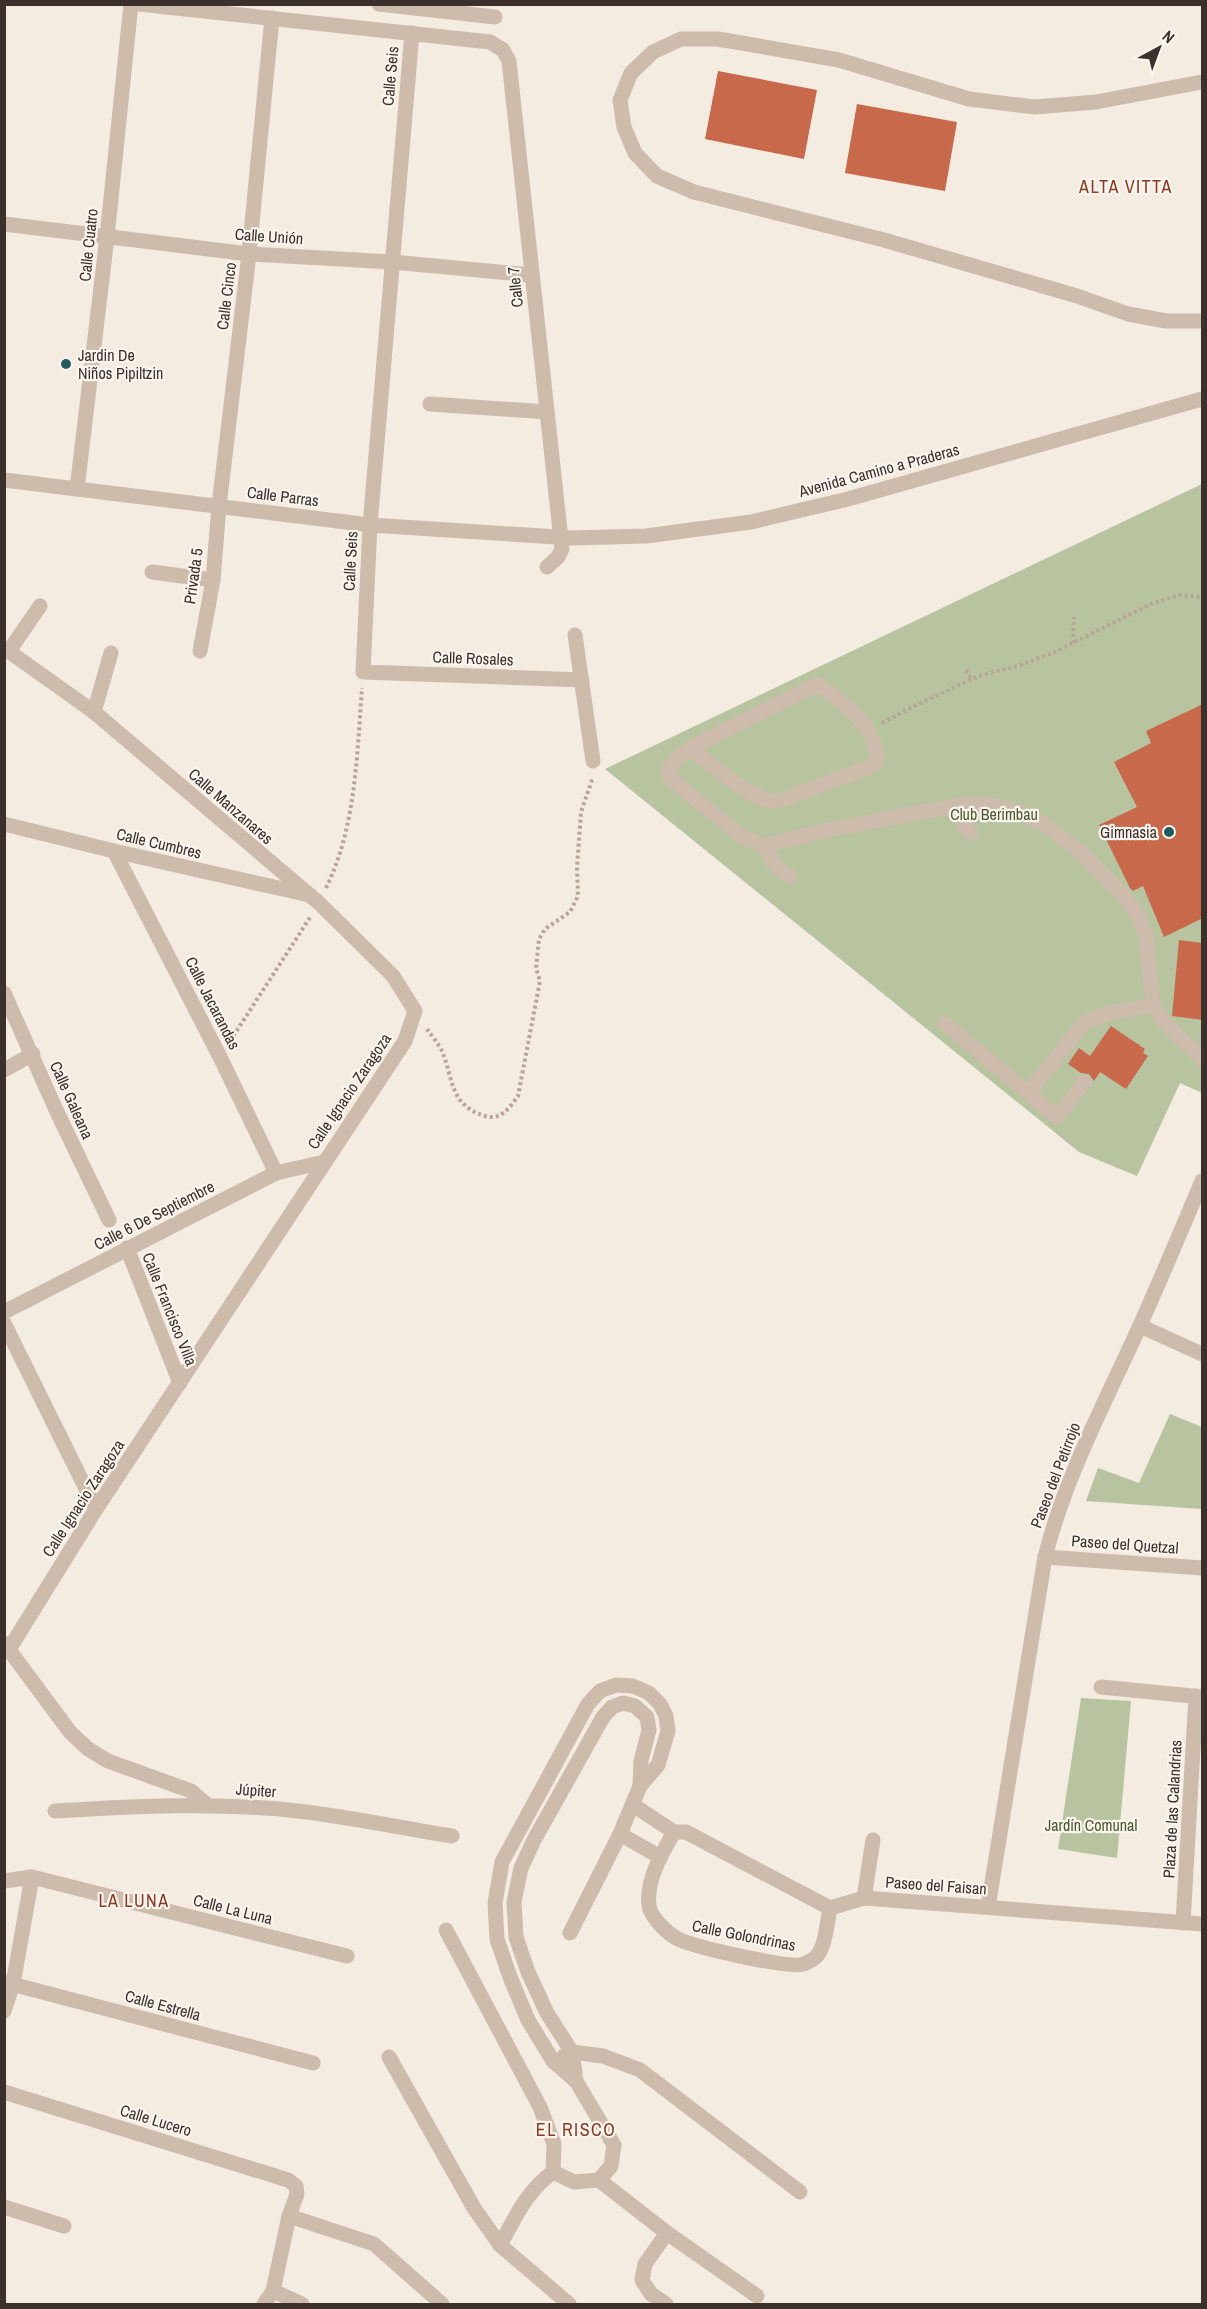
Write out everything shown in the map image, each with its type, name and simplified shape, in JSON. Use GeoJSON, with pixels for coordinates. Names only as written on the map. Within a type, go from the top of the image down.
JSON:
{"type":"FeatureCollection","features":[{"type":"Feature","properties":{"kind":"street","name":"Calle Cuatro"},"geometry":{"type":"LineString","coordinates":[[77,489],[107,237],[131,4]]}},
{"type":"Feature","properties":{"kind":"street"},"geometry":{"type":"LineString","coordinates":[[139,4],[412,33]]}},
{"type":"Feature","properties":{"kind":"street"},"geometry":{"type":"LineString","coordinates":[[379,4],[495,17]]}},
{"type":"Feature","properties":{"kind":"street","name":"Calle Cinco"},"geometry":{"type":"LineString","coordinates":[[219,506],[249,254],[272,18]]}},
{"type":"Feature","properties":{"kind":"street","name":"Calle 7"},"geometry":{"type":"LineString","coordinates":[[412,33],[490,42],[502,50],[509,61],[559,537]]}},
{"type":"Feature","properties":{"kind":"street","name":"Calle Seis"},"geometry":{"type":"LineString","coordinates":[[363,672],[370,525],[412,33]]}},
{"type":"Feature","properties":{"kind":"street"},"geometry":{"type":"LineString","coordinates":[[1203,82],[1096,102],[1035,107],[969,99],[839,60],[718,39],[681,39],[653,52],[630,73],[620,100],[624,127],[635,153],[657,176],[694,192],[941,256],[1077,296],[1128,314],[1166,321],[1203,321]]}},
{"type":"Feature","properties":{"kind":"street","name":"Calle Unión"},"geometry":{"type":"LineString","coordinates":[[4,224],[249,254],[392,262],[531,275]]}},
{"type":"Feature","properties":{"kind":"street","name":"Avenida Camino a Praderas"},"geometry":{"type":"LineString","coordinates":[[559,537],[646,536],[751,522],[848,499],[1203,399]]}},
{"type":"Feature","properties":{"kind":"street"},"geometry":{"type":"LineString","coordinates":[[430,404],[547,412]]}},
{"type":"Feature","properties":{"kind":"street","name":"Calle Parras"},"geometry":{"type":"LineString","coordinates":[[4,480],[370,525],[559,537]]}},
{"type":"Feature","properties":{"kind":"street","name":"Privada 5"},"geometry":{"type":"LineString","coordinates":[[200,651],[213,580],[219,506]]}},
{"type":"Feature","properties":{"kind":"street"},"geometry":{"type":"LineString","coordinates":[[547,567],[558,557],[562,549],[559,537]]}},
{"type":"Feature","properties":{"kind":"street"},"geometry":{"type":"LineString","coordinates":[[152,572],[213,580]]}},
{"type":"Feature","properties":{"kind":"street"},"geometry":{"type":"LineString","coordinates":[[7,650],[40,606]]}},
{"type":"Feature","properties":{"kind":"street"},"geometry":{"type":"LineString","coordinates":[[575,635],[593,761]]}},
{"type":"Feature","properties":{"kind":"street","name":"Calle Manzanares"},"geometry":{"type":"LineString","coordinates":[[7,650],[94,712],[313,899],[393,976],[415,1011]]}},
{"type":"Feature","properties":{"kind":"street"},"geometry":{"type":"LineString","coordinates":[[94,712],[111,653]]}},
{"type":"Feature","properties":{"kind":"street","name":"Calle Rosales"},"geometry":{"type":"LineString","coordinates":[[363,672],[582,680]]}},
{"type":"Feature","properties":{"kind":"street"},"geometry":{"type":"LineString","coordinates":[[690,748],[730,778],[761,797],[772,802],[784,800],[875,763],[878,757],[876,750],[868,730],[857,714],[818,684],[690,748],[675,759],[670,767],[668,773],[671,779],[741,836],[763,846],[774,864],[789,877]]}},
{"type":"Feature","properties":{"kind":"street"},"geometry":{"type":"LineString","coordinates":[[763,846],[837,828],[959,804],[992,805],[1019,812],[1044,824],[1081,852],[1127,899],[1139,918],[1146,937],[1153,1005],[1172,1032],[1200,1055]]}},
{"type":"Feature","properties":{"kind":"street"},"geometry":{"type":"LineString","coordinates":[[959,804],[964,825],[971,833]]}},
{"type":"Feature","properties":{"kind":"street","name":"Calle Cumbres"},"geometry":{"type":"LineString","coordinates":[[4,824],[313,899]]}},
{"type":"Feature","properties":{"kind":"street","name":"Calle Jacarandas"},"geometry":{"type":"LineString","coordinates":[[114,851],[220,1057],[276,1173]]}},
{"type":"Feature","properties":{"kind":"street","name":"Calle Galeana"},"geometry":{"type":"LineString","coordinates":[[4,993],[57,1112],[109,1220]]}},
{"type":"Feature","properties":{"kind":"street"},"geometry":{"type":"LineString","coordinates":[[1029,1092],[1085,1022],[1110,1013],[1153,1005]]}},
{"type":"Feature","properties":{"kind":"street","name":"Calle Ignacio Zaragoza"},"geometry":{"type":"LineString","coordinates":[[6,1647],[405,1041],[415,1011]]}},
{"type":"Feature","properties":{"kind":"street"},"geometry":{"type":"LineString","coordinates":[[944,1023],[1057,1117],[1084,1082]]}},
{"type":"Feature","properties":{"kind":"street"},"geometry":{"type":"LineString","coordinates":[[4,1070],[33,1054]]}},
{"type":"Feature","properties":{"kind":"street","name":"Calle 6 De Septiembre"},"geometry":{"type":"LineString","coordinates":[[4,1312],[276,1173],[324,1162]]}},
{"type":"Feature","properties":{"kind":"street","name":"Paseo del Petirrojo"},"geometry":{"type":"LineString","coordinates":[[988,1907],[1045,1557],[1053,1524],[1069,1479],[1140,1326],[1203,1181]]}},
{"type":"Feature","properties":{"kind":"street","name":"Calle Francisco Villa"},"geometry":{"type":"LineString","coordinates":[[127,1248],[180,1383]]}},
{"type":"Feature","properties":{"kind":"street"},"geometry":{"type":"LineString","coordinates":[[4,1323],[96,1509]]}},
{"type":"Feature","properties":{"kind":"street"},"geometry":{"type":"LineString","coordinates":[[1140,1326],[1203,1354]]}},
{"type":"Feature","properties":{"kind":"street","name":"Paseo del Quetzal"},"geometry":{"type":"LineString","coordinates":[[1045,1557],[1203,1568]]}},
{"type":"Feature","properties":{"kind":"street"},"geometry":{"type":"LineString","coordinates":[[6,1647],[70,1732],[88,1749],[108,1761],[191,1791],[207,1805]]}},
{"type":"Feature","properties":{"kind":"street"},"geometry":{"type":"LineString","coordinates":[[599,2180],[611,2166],[614,2145],[576,2081],[553,2061],[528,2020],[497,1939],[495,1902],[502,1862],[588,1704],[600,1691],[616,1685],[633,1686],[649,1693],[660,1704],[666,1716],[668,1731],[658,1765],[640,1786]]}},
{"type":"Feature","properties":{"kind":"street"},"geometry":{"type":"LineString","coordinates":[[1101,1687],[1199,1697]]}},
{"type":"Feature","properties":{"kind":"street","name":"Plaza de las Calandrias"},"geometry":{"type":"LineString","coordinates":[[1183,1923],[1199,1697]]}},
{"type":"Feature","properties":{"kind":"street"},"geometry":{"type":"LineString","coordinates":[[570,1933],[620,1834],[640,1786],[641,1761],[649,1730],[647,1717],[635,1706],[623,1703],[612,1707],[603,1717],[534,1840],[521,1868],[514,1902],[516,1937],[528,1972],[547,2013],[572,2052],[576,2081]]}},
{"type":"Feature","properties":{"kind":"street","name":"Júpiter"},"geometry":{"type":"LineString","coordinates":[[56,1811],[133,1806],[207,1805],[299,1811],[452,1836]]}},
{"type":"Feature","properties":{"kind":"street"},"geometry":{"type":"LineString","coordinates":[[633,1805],[680,1832],[830,1908]]}},
{"type":"Feature","properties":{"kind":"street","name":"Calle Golondrinas"},"geometry":{"type":"LineString","coordinates":[[680,1832],[660,1857],[650,1887],[648,1907],[657,1920],[676,1938],[699,1947],[786,1964],[804,1964],[816,1957],[822,1945],[830,1908]]}},
{"type":"Feature","properties":{"kind":"street"},"geometry":{"type":"LineString","coordinates":[[620,1834],[660,1857]]}},
{"type":"Feature","properties":{"kind":"street"},"geometry":{"type":"LineString","coordinates":[[864,1898],[873,1840]]}},
{"type":"Feature","properties":{"kind":"street"},"geometry":{"type":"LineString","coordinates":[[4,2011],[32,1877]]}},
{"type":"Feature","properties":{"kind":"street","name":"Calle La Luna"},"geometry":{"type":"LineString","coordinates":[[4,1881],[32,1877],[347,1956]]}},
{"type":"Feature","properties":{"kind":"street","name":"Paseo del Faisan"},"geometry":{"type":"LineString","coordinates":[[830,1908],[864,1898],[1203,1924]]}},
{"type":"Feature","properties":{"kind":"street"},"geometry":{"type":"LineString","coordinates":[[446,1930],[540,2107],[554,2144],[553,2172],[528,2195],[500,2245]]}},
{"type":"Feature","properties":{"kind":"street","name":"Calle Estrella"},"geometry":{"type":"LineString","coordinates":[[9,1983],[313,2063]]}},
{"type":"Feature","properties":{"kind":"street"},"geometry":{"type":"LineString","coordinates":[[553,2061],[572,2052],[603,2056],[640,2070],[800,2192]]}},
{"type":"Feature","properties":{"kind":"street"},"geometry":{"type":"LineString","coordinates":[[389,2057],[474,2208],[500,2245],[569,2304]]}},
{"type":"Feature","properties":{"kind":"street","name":"Calle Lucero"},"geometry":{"type":"LineString","coordinates":[[4,2092],[288,2180],[296,2186],[297,2194],[289,2216]]}},
{"type":"Feature","properties":{"kind":"street"},"geometry":{"type":"LineString","coordinates":[[553,2172],[574,2182],[599,2180],[667,2233],[757,2296]]}},
{"type":"Feature","properties":{"kind":"street"},"geometry":{"type":"LineString","coordinates":[[4,2207],[64,2226]]}},
{"type":"Feature","properties":{"kind":"street"},"geometry":{"type":"LineString","coordinates":[[264,2304],[273,2291],[289,2216],[374,2244],[442,2304]]}},
{"type":"Feature","properties":{"kind":"street"},"geometry":{"type":"LineString","coordinates":[[666,2304],[651,2294],[642,2280],[645,2264],[667,2233]]}},
{"type":"Feature","properties":{"kind":"street"},"geometry":{"type":"LineString","coordinates":[[273,2291],[302,2304]]}},
{"type":"Feature","properties":{"kind":"path"},"geometry":{"type":"LineString","coordinates":[[868,730],[972,679],[1021,665],[1073,643],[1153,603],[1180,595],[1203,597]]}},
{"type":"Feature","properties":{"kind":"path"},"geometry":{"type":"LineString","coordinates":[[1073,643],[1074,617]]}},
{"type":"Feature","properties":{"kind":"path"},"geometry":{"type":"LineString","coordinates":[[966,670],[972,679]]}},
{"type":"Feature","properties":{"kind":"path"},"geometry":{"type":"LineString","coordinates":[[220,1057],[343,849],[356,767],[363,672]]}},
{"type":"Feature","properties":{"kind":"path"},"geometry":{"type":"LineString","coordinates":[[415,1011],[441,1049],[457,1097],[470,1112],[489,1117],[507,1112],[518,1096],[540,981],[536,968],[538,939],[545,929],[570,912],[578,896],[577,867],[581,812],[593,777],[593,761]]}},
{"type":"Feature","properties":{"kind":"green space","name":"Club Berimbau"},"geometry":{"type":"Polygon","coordinates":[[[1202,484],[1202,1093],[1180,1083],[1137,1176],[1079,1152],[605,769],[1202,484]]]}},
{"type":"Feature","properties":{"kind":"green space"},"geometry":{"type":"Polygon","coordinates":[[[1170,1414],[1202,1427],[1202,1509],[1086,1501],[1098,1468],[1139,1483],[1170,1414]]]}},
{"type":"Feature","properties":{"kind":"green space","name":"Jardín Comunal"},"geometry":{"type":"Polygon","coordinates":[[[1081,1698],[1131,1701],[1117,1858],[1058,1849],[1081,1698]]]}},
{"type":"Feature","properties":{"kind":"building"},"geometry":{"type":"Polygon","coordinates":[[[718,71],[817,90],[804,159],[705,139],[718,71]]]}},
{"type":"Feature","properties":{"kind":"building"},"geometry":{"type":"Polygon","coordinates":[[[857,104],[957,122],[945,191],[845,173],[857,104]]]}},
{"type":"Feature","properties":{"kind":"building"},"geometry":{"type":"Polygon","coordinates":[[[1203,704],[1203,918],[1164,937],[1143,886],[1133,891],[1130,888],[1099,825],[1137,807],[1114,762],[1151,743],[1146,731],[1203,704]]]}},
{"type":"Feature","properties":{"kind":"building"},"geometry":{"type":"Polygon","coordinates":[[[1179,940],[1203,943],[1203,1020],[1172,1016],[1179,940]]]}},
{"type":"Feature","properties":{"kind":"building"},"geometry":{"type":"Polygon","coordinates":[[[1111,1026],[1145,1049],[1143,1053],[1148,1056],[1126,1089],[1100,1072],[1094,1081],[1089,1074],[1081,1073],[1068,1064],[1079,1048],[1090,1056],[1111,1026]]]}},
{"type":"Feature","properties":{"kind":"place","name":"Jardin De Niños Pipiltzin"},"geometry":{"type":"Point","coordinates":[66,364]}},
{"type":"Feature","properties":{"kind":"place","name":"Gimnasia"},"geometry":{"type":"Point","coordinates":[1169,832]}},
{"type":"Feature","properties":{"kind":"district","name":"ALTA VITTA"},"geometry":{"type":"Point","coordinates":[1126,186]}},
{"type":"Feature","properties":{"kind":"district","name":"LA LUNA"},"geometry":{"type":"Point","coordinates":[134,1900]}},
{"type":"Feature","properties":{"kind":"district","name":"EL RISCO"},"geometry":{"type":"Point","coordinates":[576,2129]}}]}
